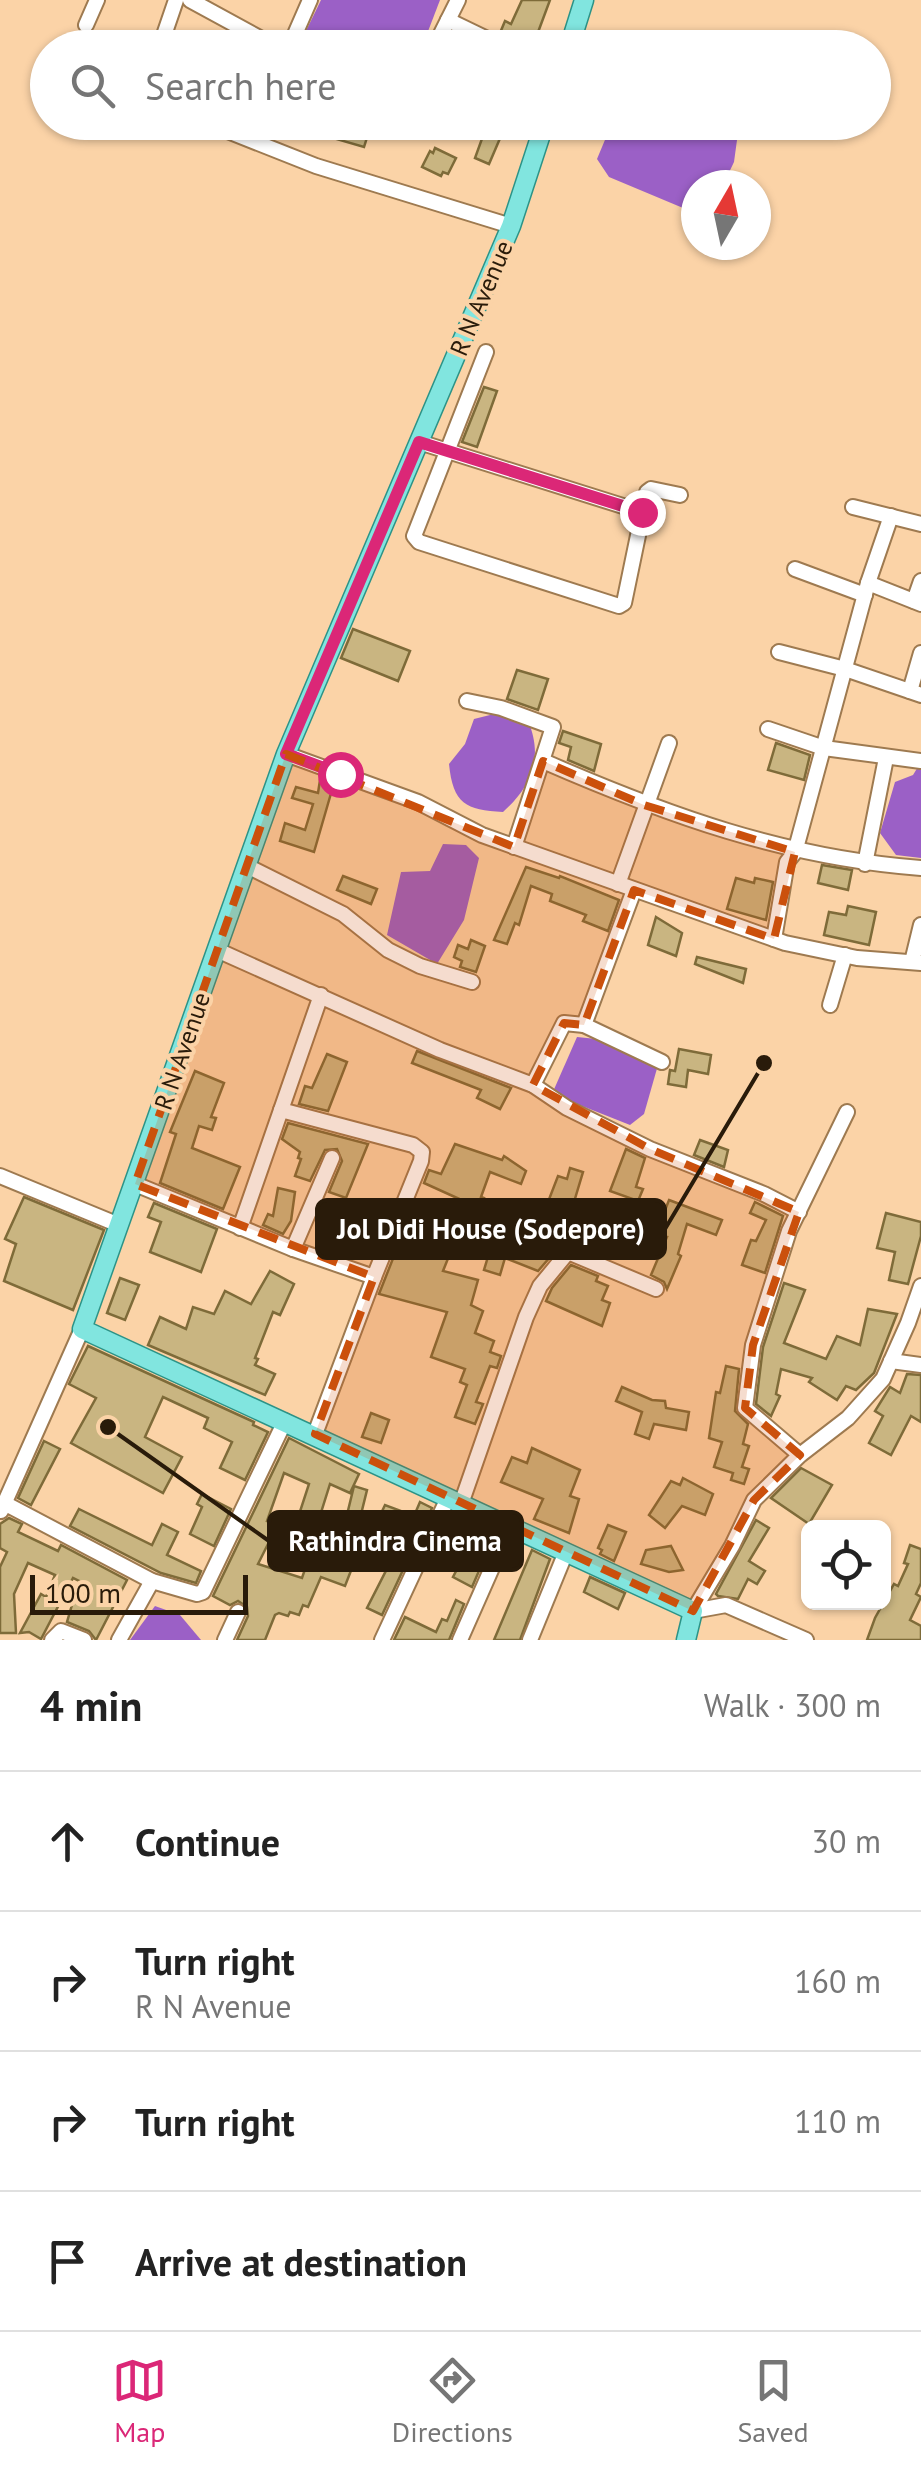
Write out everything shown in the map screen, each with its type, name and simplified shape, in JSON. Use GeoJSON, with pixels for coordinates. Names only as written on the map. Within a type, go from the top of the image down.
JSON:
{"type":"FeatureCollection","features":[{"type":"Feature","properties":{"kind":"main road"},"geometry":{"type":"LineString","coordinates":[[574,30],[584,0]]}},
{"type":"Feature","properties":{"kind":"main road","name":"R N Avenue"},"geometry":{"type":"LineString","coordinates":[[82,1329],[286,754],[511,226],[538,140]]}},
{"type":"Feature","properties":{"kind":"main road"},"geometry":{"type":"LineString","coordinates":[[82,1329],[693,1612],[686,1640]]}},
{"type":"Feature","properties":{"kind":"street"},"geometry":{"type":"LineString","coordinates":[[86,25],[97,0]]}},
{"type":"Feature","properties":{"kind":"street"},"geometry":{"type":"LineString","coordinates":[[166,30],[176,0]]}},
{"type":"Feature","properties":{"kind":"street"},"geometry":{"type":"LineString","coordinates":[[190,0],[245,30]]}},
{"type":"Feature","properties":{"kind":"street"},"geometry":{"type":"LineString","coordinates":[[297,30],[310,0]]}},
{"type":"Feature","properties":{"kind":"street"},"geometry":{"type":"LineString","coordinates":[[443,30],[458,0]]}},
{"type":"Feature","properties":{"kind":"street"},"geometry":{"type":"LineString","coordinates":[[448,20],[469,30]]}},
{"type":"Feature","properties":{"kind":"street"},"geometry":{"type":"LineString","coordinates":[[250,140],[316,166],[511,226]]}},
{"type":"Feature","properties":{"kind":"street"},"geometry":{"type":"LineString","coordinates":[[486,352],[414,536],[418,542],[614,607],[624,603],[646,492],[651,489],[680,495]]}},
{"type":"Feature","properties":{"kind":"street"},"geometry":{"type":"LineString","coordinates":[[419,442],[642,512]]}},
{"type":"Feature","properties":{"kind":"street"},"geometry":{"type":"LineString","coordinates":[[853,507],[920,520]]}},
{"type":"Feature","properties":{"kind":"street"},"geometry":{"type":"LineString","coordinates":[[774,939],[787,862],[795,852],[866,589],[891,516]]}},
{"type":"Feature","properties":{"kind":"street"},"geometry":{"type":"LineString","coordinates":[[795,568],[918,602],[921,581]]}},
{"type":"Feature","properties":{"kind":"street"},"geometry":{"type":"LineString","coordinates":[[779,652],[915,693],[921,653]]}},
{"type":"Feature","properties":{"kind":"street"},"geometry":{"type":"LineString","coordinates":[[466,701],[501,708],[553,727],[514,847]]}},
{"type":"Feature","properties":{"kind":"street"},"geometry":{"type":"LineString","coordinates":[[768,729],[824,748],[921,761]]}},
{"type":"Feature","properties":{"kind":"street"},"geometry":{"type":"LineString","coordinates":[[618,884],[668,743]]}},
{"type":"Feature","properties":{"kind":"street"},"geometry":{"type":"LineString","coordinates":[[286,754],[418,802],[482,835],[774,939],[845,956],[916,962],[921,925]]}},
{"type":"Feature","properties":{"kind":"street"},"geometry":{"type":"LineString","coordinates":[[865,864],[886,758]]}},
{"type":"Feature","properties":{"kind":"street"},"geometry":{"type":"LineString","coordinates":[[543,761],[644,805],[795,852],[865,864],[921,868]]}},
{"type":"Feature","properties":{"kind":"street"},"geometry":{"type":"LineString","coordinates":[[246,866],[343,914],[388,950],[420,966],[472,982]]}},
{"type":"Feature","properties":{"kind":"street"},"geometry":{"type":"LineString","coordinates":[[584,1025],[634,890]]}},
{"type":"Feature","properties":{"kind":"street"},"geometry":{"type":"LineString","coordinates":[[217,950],[440,1050],[533,1085],[567,1108],[650,1149],[799,1212]]}},
{"type":"Feature","properties":{"kind":"street"},"geometry":{"type":"LineString","coordinates":[[830,1005],[845,956]]}},
{"type":"Feature","properties":{"kind":"street"},"geometry":{"type":"LineString","coordinates":[[240,1228],[322,995]]}},
{"type":"Feature","properties":{"kind":"street"},"geometry":{"type":"LineString","coordinates":[[533,1085],[564,1023],[584,1025],[662,1062]]}},
{"type":"Feature","properties":{"kind":"street"},"geometry":{"type":"LineString","coordinates":[[281,1110],[413,1145],[422,1152],[422,1162],[315,1434]]}},
{"type":"Feature","properties":{"kind":"street"},"geometry":{"type":"LineString","coordinates":[[800,1455],[744,1408],[754,1345],[789,1231],[848,1112]]}},
{"type":"Feature","properties":{"kind":"street"},"geometry":{"type":"LineString","coordinates":[[293,1249],[332,1158]]}},
{"type":"Feature","properties":{"kind":"street"},"geometry":{"type":"LineString","coordinates":[[0,1176],[119,1225]]}},
{"type":"Feature","properties":{"kind":"street"},"geometry":{"type":"LineString","coordinates":[[135,1184],[293,1249],[374,1277]]}},
{"type":"Feature","properties":{"kind":"street"},"geometry":{"type":"LineString","coordinates":[[503,1231],[568,1252],[656,1289]]}},
{"type":"Feature","properties":{"kind":"street"},"geometry":{"type":"LineString","coordinates":[[382,1640],[454,1501],[540,1286],[568,1252]]}},
{"type":"Feature","properties":{"kind":"street"},"geometry":{"type":"LineString","coordinates":[[693,1612],[754,1500],[800,1455],[848,1418],[882,1379],[921,1286]]}},
{"type":"Feature","properties":{"kind":"street"},"geometry":{"type":"LineString","coordinates":[[82,1329],[2,1508],[152,1582],[197,1594],[203,1592],[286,1421]]}},
{"type":"Feature","properties":{"kind":"street"},"geometry":{"type":"LineString","coordinates":[[891,1361],[921,1365]]}},
{"type":"Feature","properties":{"kind":"street"},"geometry":{"type":"LineString","coordinates":[[460,1640],[510,1526]]}},
{"type":"Feature","properties":{"kind":"street"},"geometry":{"type":"LineString","coordinates":[[530,1640],[566,1552]]}},
{"type":"Feature","properties":{"kind":"street"},"geometry":{"type":"LineString","coordinates":[[119,1640],[152,1582]]}},
{"type":"Feature","properties":{"kind":"street"},"geometry":{"type":"LineString","coordinates":[[693,1612],[726,1605],[806,1640]]}},
{"type":"Feature","properties":{"kind":"street"},"geometry":{"type":"LineString","coordinates":[[225,1640],[238,1612]]}},
{"type":"Feature","properties":{"kind":"street"},"geometry":{"type":"LineString","coordinates":[[52,1640],[61,1631],[84,1640]]}},
{"type":"Feature","properties":{"kind":"highlighted area"},"geometry":{"type":"Polygon","coordinates":[[[286,754],[514,847],[543,761],[644,805],[795,852],[774,939],[634,890],[584,1025],[564,1023],[533,1085],[650,1149],[799,1212],[753,1345],[745,1408],[800,1455],[754,1500],[693,1611],[315,1434],[374,1277],[135,1184],[286,754]]]}},
{"type":"Feature","properties":{"kind":"shaded area"},"geometry":{"type":"Polygon","coordinates":[[[321,0],[440,0],[429,30],[306,30],[321,0]]]}},
{"type":"Feature","properties":{"kind":"shaded area"},"geometry":{"type":"Polygon","coordinates":[[[605,140],[737,140],[730,170],[681,170],[681,207],[609,177],[597,159],[605,140]]]}},
{"type":"Feature","properties":{"kind":"shaded area"},"geometry":{"type":"Polygon","coordinates":[[[498,713],[528,721],[535,747],[527,782],[503,812],[464,802],[454,788],[449,764],[465,744],[474,719],[498,713]]]}},
{"type":"Feature","properties":{"kind":"shaded area"},"geometry":{"type":"Polygon","coordinates":[[[921,762],[921,858],[896,855],[880,833],[895,782],[913,775],[921,762]]]}},
{"type":"Feature","properties":{"kind":"shaded area"},"geometry":{"type":"Polygon","coordinates":[[[443,844],[466,845],[479,858],[464,920],[437,964],[387,935],[401,872],[430,871],[443,844]]]}},
{"type":"Feature","properties":{"kind":"shaded area"},"geometry":{"type":"Polygon","coordinates":[[[577,1037],[626,1042],[658,1065],[644,1114],[630,1125],[552,1094],[577,1037]]]}},
{"type":"Feature","properties":{"kind":"shaded area"},"geometry":{"type":"Polygon","coordinates":[[[155,1606],[180,1615],[201,1640],[130,1640],[155,1606]]]}},
{"type":"Feature","properties":{"kind":"building"},"geometry":{"type":"Polygon","coordinates":[[[522,0],[550,0],[539,30],[501,30],[505,21],[511,24],[522,0]]]}},
{"type":"Feature","properties":{"kind":"building"},"geometry":{"type":"Polygon","coordinates":[[[340,140],[366,140],[364,147],[340,140]]]}},
{"type":"Feature","properties":{"kind":"building"},"geometry":{"type":"Polygon","coordinates":[[[482,140],[499,140],[489,164],[475,158],[482,140]]]}},
{"type":"Feature","properties":{"kind":"building"},"geometry":{"type":"Polygon","coordinates":[[[435,148],[456,158],[448,174],[443,172],[441,176],[422,167],[435,148]]]}},
{"type":"Feature","properties":{"kind":"building"},"geometry":{"type":"Polygon","coordinates":[[[484,387],[497,391],[477,447],[462,442],[484,387]]]}},
{"type":"Feature","properties":{"kind":"building"},"geometry":{"type":"Polygon","coordinates":[[[353,629],[410,651],[398,681],[341,658],[353,629]]]}},
{"type":"Feature","properties":{"kind":"building"},"geometry":{"type":"Polygon","coordinates":[[[517,670],[548,679],[538,710],[507,699],[517,670]]]}},
{"type":"Feature","properties":{"kind":"building"},"geometry":{"type":"Polygon","coordinates":[[[563,731],[601,744],[594,771],[568,760],[571,747],[559,743],[563,731]]]}},
{"type":"Feature","properties":{"kind":"building"},"geometry":{"type":"Polygon","coordinates":[[[776,743],[810,755],[804,780],[768,770],[776,743]]]}},
{"type":"Feature","properties":{"kind":"building"},"geometry":{"type":"Polygon","coordinates":[[[320,780],[334,783],[314,852],[280,841],[285,823],[305,830],[313,804],[292,798],[296,787],[318,793],[320,780]]]}},
{"type":"Feature","properties":{"kind":"building"},"geometry":{"type":"Polygon","coordinates":[[[822,865],[852,870],[848,890],[818,883],[822,865]]]}},
{"type":"Feature","properties":{"kind":"building"},"geometry":{"type":"Polygon","coordinates":[[[526,867],[619,900],[608,931],[583,921],[586,915],[550,901],[552,894],[531,886],[519,925],[515,923],[507,944],[494,940],[526,867]]]}},
{"type":"Feature","properties":{"kind":"building"},"geometry":{"type":"Polygon","coordinates":[[[343,876],[377,889],[371,904],[337,890],[343,876]]]}},
{"type":"Feature","properties":{"kind":"building"},"geometry":{"type":"Polygon","coordinates":[[[736,878],[754,883],[755,878],[773,882],[766,920],[727,909],[736,878]]]}},
{"type":"Feature","properties":{"kind":"building"},"geometry":{"type":"Polygon","coordinates":[[[848,906],[876,912],[869,945],[824,935],[829,912],[846,915],[848,906]]]}},
{"type":"Feature","properties":{"kind":"building"},"geometry":{"type":"Polygon","coordinates":[[[656,917],[682,933],[676,956],[648,945],[656,917]]]}},
{"type":"Feature","properties":{"kind":"building"},"geometry":{"type":"Polygon","coordinates":[[[471,940],[485,946],[476,972],[460,967],[462,961],[454,957],[458,945],[468,949],[471,940]]]}},
{"type":"Feature","properties":{"kind":"building"},"geometry":{"type":"Polygon","coordinates":[[[697,957],[746,969],[743,983],[695,964],[697,957]]]}},
{"type":"Feature","properties":{"kind":"building"},"geometry":{"type":"Polygon","coordinates":[[[679,1049],[711,1055],[708,1074],[688,1070],[686,1087],[668,1084],[679,1049]]]}},
{"type":"Feature","properties":{"kind":"building"},"geometry":{"type":"Polygon","coordinates":[[[417,1051],[511,1088],[500,1109],[477,1098],[481,1090],[412,1063],[417,1051]]]}},
{"type":"Feature","properties":{"kind":"building"},"geometry":{"type":"Polygon","coordinates":[[[327,1054],[347,1062],[328,1111],[299,1104],[305,1086],[312,1088],[327,1054]]]}},
{"type":"Feature","properties":{"kind":"building"},"geometry":{"type":"Polygon","coordinates":[[[195,1071],[224,1083],[211,1117],[216,1118],[212,1130],[199,1126],[192,1148],[240,1167],[223,1209],[160,1183],[176,1134],[170,1132],[195,1071]]]}},
{"type":"Feature","properties":{"kind":"building"},"geometry":{"type":"Polygon","coordinates":[[[288,1123],[368,1144],[346,1198],[329,1192],[342,1161],[337,1149],[325,1150],[310,1181],[295,1176],[301,1159],[300,1152],[282,1139],[288,1123]]]}},
{"type":"Feature","properties":{"kind":"building"},"geometry":{"type":"Polygon","coordinates":[[[700,1140],[728,1150],[724,1167],[694,1155],[700,1140]]]}},
{"type":"Feature","properties":{"kind":"building"},"geometry":{"type":"Polygon","coordinates":[[[455,1144],[502,1160],[504,1156],[526,1171],[521,1184],[490,1172],[481,1197],[484,1198],[479,1212],[484,1213],[479,1230],[470,1236],[456,1232],[466,1202],[424,1183],[429,1170],[441,1174],[455,1144]]]}},
{"type":"Feature","properties":{"kind":"building"},"geometry":{"type":"Polygon","coordinates":[[[626,1149],[645,1158],[636,1187],[643,1189],[638,1201],[610,1191],[626,1149]]]}},
{"type":"Feature","properties":{"kind":"building"},"geometry":{"type":"Polygon","coordinates":[[[570,1168],[583,1172],[571,1212],[594,1221],[597,1216],[617,1225],[604,1255],[515,1224],[519,1209],[543,1215],[558,1176],[567,1179],[570,1168]]]}},
{"type":"Feature","properties":{"kind":"building"},"geometry":{"type":"Polygon","coordinates":[[[278,1188],[295,1192],[291,1221],[283,1234],[263,1225],[268,1214],[273,1216],[278,1188]]]}},
{"type":"Feature","properties":{"kind":"building"},"geometry":{"type":"Polygon","coordinates":[[[24,1197],[104,1230],[73,1310],[4,1281],[16,1244],[5,1239],[24,1197]]]}},
{"type":"Feature","properties":{"kind":"building"},"geometry":{"type":"Polygon","coordinates":[[[669,1200],[722,1220],[716,1235],[687,1224],[678,1254],[681,1256],[667,1289],[664,1282],[651,1275],[667,1237],[662,1236],[666,1224],[660,1223],[669,1200]]]}},
{"type":"Feature","properties":{"kind":"building"},"geometry":{"type":"Polygon","coordinates":[[[755,1202],[783,1216],[765,1273],[742,1265],[751,1240],[756,1241],[766,1220],[750,1213],[755,1202]]]}},
{"type":"Feature","properties":{"kind":"building"},"geometry":{"type":"Polygon","coordinates":[[[154,1203],[217,1229],[201,1272],[150,1252],[161,1222],[148,1217],[154,1203]]]}},
{"type":"Feature","properties":{"kind":"building"},"geometry":{"type":"Polygon","coordinates":[[[886,1213],[921,1222],[908,1284],[889,1280],[895,1252],[877,1248],[886,1213]]]}},
{"type":"Feature","properties":{"kind":"building"},"geometry":{"type":"Polygon","coordinates":[[[407,1223],[455,1241],[443,1271],[478,1280],[471,1305],[483,1311],[475,1333],[494,1341],[490,1352],[501,1356],[497,1368],[490,1366],[476,1402],[483,1404],[475,1424],[455,1417],[467,1385],[460,1382],[465,1369],[431,1357],[447,1312],[379,1294],[407,1223]]]}},
{"type":"Feature","properties":{"kind":"building"},"geometry":{"type":"Polygon","coordinates":[[[494,1237],[550,1257],[538,1271],[505,1258],[500,1275],[484,1270],[494,1237]]]}},
{"type":"Feature","properties":{"kind":"building"},"geometry":{"type":"Polygon","coordinates":[[[571,1265],[598,1276],[596,1281],[608,1286],[602,1300],[610,1303],[602,1326],[546,1301],[571,1265]]]}},
{"type":"Feature","properties":{"kind":"building"},"geometry":{"type":"Polygon","coordinates":[[[270,1271],[294,1284],[280,1315],[273,1312],[255,1358],[255,1365],[275,1374],[265,1395],[148,1345],[160,1317],[186,1329],[193,1307],[214,1314],[225,1291],[251,1304],[270,1271]]]}},
{"type":"Feature","properties":{"kind":"building"},"geometry":{"type":"Polygon","coordinates":[[[120,1278],[139,1285],[125,1320],[107,1313],[120,1278]]]}},
{"type":"Feature","properties":{"kind":"building"},"geometry":{"type":"Polygon","coordinates":[[[784,1283],[805,1290],[784,1343],[826,1359],[837,1336],[860,1345],[868,1309],[897,1314],[874,1373],[856,1390],[846,1386],[837,1400],[809,1382],[812,1378],[781,1369],[776,1394],[780,1396],[771,1416],[756,1404],[763,1347],[784,1283]]]}},
{"type":"Feature","properties":{"kind":"building"},"geometry":{"type":"Polygon","coordinates":[[[88,1346],[268,1432],[245,1480],[220,1468],[232,1442],[204,1428],[208,1418],[163,1397],[145,1437],[182,1457],[163,1493],[71,1443],[96,1398],[69,1384],[88,1346]]]}},
{"type":"Feature","properties":{"kind":"building"},"geometry":{"type":"Polygon","coordinates":[[[726,1366],[739,1369],[735,1411],[748,1424],[743,1444],[749,1446],[742,1467],[749,1469],[744,1484],[731,1480],[733,1473],[714,1467],[722,1442],[709,1438],[716,1392],[720,1393],[726,1366]]]}},
{"type":"Feature","properties":{"kind":"building"},"geometry":{"type":"Polygon","coordinates":[[[907,1374],[921,1375],[921,1422],[911,1416],[891,1455],[869,1443],[883,1416],[875,1411],[890,1387],[900,1393],[907,1374]]]}},
{"type":"Feature","properties":{"kind":"building"},"geometry":{"type":"Polygon","coordinates":[[[622,1387],[652,1400],[665,1401],[666,1408],[689,1412],[686,1430],[654,1424],[649,1439],[635,1434],[642,1412],[616,1401],[622,1387]]]}},
{"type":"Feature","properties":{"kind":"building"},"geometry":{"type":"Polygon","coordinates":[[[371,1413],[389,1420],[381,1443],[362,1437],[371,1413]]]}},
{"type":"Feature","properties":{"kind":"building"},"geometry":{"type":"Polygon","coordinates":[[[289,1438],[359,1474],[350,1493],[330,1484],[319,1519],[344,1527],[354,1486],[367,1490],[345,1586],[321,1577],[308,1607],[303,1605],[299,1615],[275,1615],[265,1640],[237,1640],[248,1616],[247,1607],[238,1601],[230,1605],[213,1596],[289,1438]],[[284,1473],[267,1521],[293,1533],[309,1484],[284,1473]],[[270,1540],[258,1564],[302,1578],[310,1555],[270,1540]]]}},
{"type":"Feature","properties":{"kind":"building"},"geometry":{"type":"Polygon","coordinates":[[[44,1441],[60,1449],[31,1505],[18,1498],[44,1441]]]}},
{"type":"Feature","properties":{"kind":"building"},"geometry":{"type":"Polygon","coordinates":[[[532,1448],[580,1470],[570,1496],[579,1499],[569,1533],[534,1519],[543,1499],[501,1482],[512,1457],[527,1463],[532,1448]]]}},
{"type":"Feature","properties":{"kind":"building"},"geometry":{"type":"Polygon","coordinates":[[[801,1468],[832,1485],[811,1520],[803,1520],[771,1498],[801,1468]]]}},
{"type":"Feature","properties":{"kind":"building"},"geometry":{"type":"Polygon","coordinates":[[[683,1478],[713,1494],[705,1515],[682,1506],[665,1528],[649,1515],[671,1481],[680,1485],[683,1478]]]}},
{"type":"Feature","properties":{"kind":"building"},"geometry":{"type":"Polygon","coordinates":[[[202,1494],[231,1509],[214,1546],[190,1534],[202,1507],[197,1504],[202,1494]]]}},
{"type":"Feature","properties":{"kind":"building"},"geometry":{"type":"Polygon","coordinates":[[[420,1502],[432,1508],[382,1615],[367,1608],[395,1553],[368,1541],[385,1505],[414,1516],[420,1502]]]}},
{"type":"Feature","properties":{"kind":"building"},"geometry":{"type":"Polygon","coordinates":[[[79,1509],[152,1545],[162,1524],[178,1532],[167,1555],[201,1571],[196,1583],[161,1573],[70,1526],[79,1509]]]}},
{"type":"Feature","properties":{"kind":"building"},"geometry":{"type":"Polygon","coordinates":[[[9,1518],[22,1524],[18,1532],[58,1551],[61,1545],[127,1580],[96,1640],[89,1631],[67,1622],[79,1581],[73,1578],[41,1639],[29,1632],[20,1633],[41,1594],[46,1597],[55,1575],[28,1563],[14,1594],[16,1633],[0,1633],[0,1567],[7,1552],[0,1548],[0,1524],[9,1518]]]}},
{"type":"Feature","properties":{"kind":"building"},"geometry":{"type":"Polygon","coordinates":[[[756,1520],[769,1528],[749,1561],[765,1571],[757,1584],[748,1579],[738,1599],[718,1596],[716,1594],[756,1520]]]}},
{"type":"Feature","properties":{"kind":"building"},"geometry":{"type":"Polygon","coordinates":[[[608,1525],[626,1532],[614,1561],[600,1554],[602,1550],[598,1548],[608,1525]]]}},
{"type":"Feature","properties":{"kind":"building"},"geometry":{"type":"Polygon","coordinates":[[[910,1545],[921,1549],[921,1583],[916,1594],[921,1597],[910,1620],[921,1626],[921,1640],[867,1640],[879,1610],[891,1610],[891,1589],[894,1584],[898,1586],[908,1564],[904,1563],[910,1545]]]}},
{"type":"Feature","properties":{"kind":"building"},"geometry":{"type":"Polygon","coordinates":[[[671,1546],[683,1570],[669,1572],[641,1564],[646,1550],[671,1546]]]}},
{"type":"Feature","properties":{"kind":"building"},"geometry":{"type":"Polygon","coordinates":[[[532,1550],[550,1559],[520,1640],[494,1640],[532,1550]]]}},
{"type":"Feature","properties":{"kind":"building"},"geometry":{"type":"Polygon","coordinates":[[[464,1556],[482,1564],[472,1587],[453,1577],[464,1556]]]}},
{"type":"Feature","properties":{"kind":"building"},"geometry":{"type":"Polygon","coordinates":[[[590,1577],[625,1593],[618,1609],[584,1592],[590,1577]]]}},
{"type":"Feature","properties":{"kind":"building"},"geometry":{"type":"Polygon","coordinates":[[[456,1600],[464,1604],[449,1640],[394,1640],[405,1617],[436,1632],[442,1619],[447,1621],[456,1600]]]}},
{"type":"Feature","properties":{"kind":"place","name":"Jol Didi House (Sodepore)"},"geometry":{"type":"Point","coordinates":[764,1063]}},
{"type":"Feature","properties":{"kind":"place","name":"Rathindra Cinema"},"geometry":{"type":"Point","coordinates":[108,1427]}},
{"type":"Feature","properties":{"kind":"route"},"geometry":{"type":"LineString","coordinates":[[340,774],[286,754],[419,442],[642,512]]}}]}
